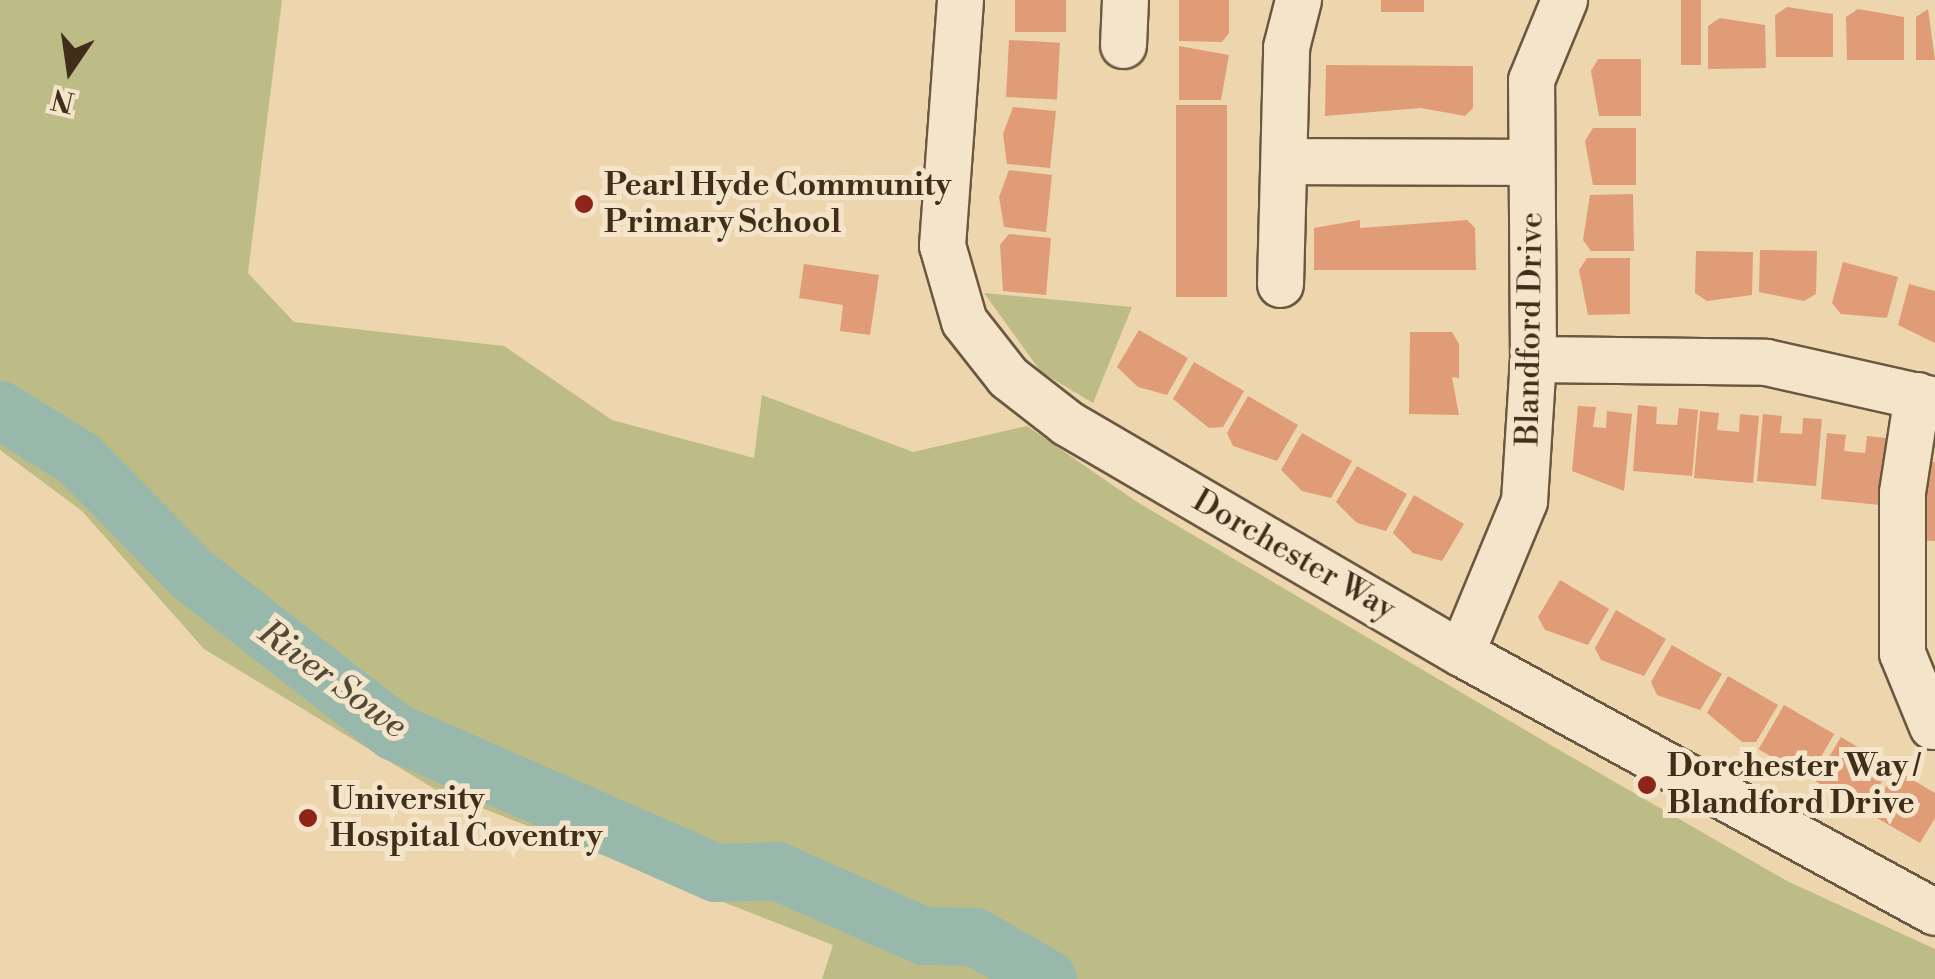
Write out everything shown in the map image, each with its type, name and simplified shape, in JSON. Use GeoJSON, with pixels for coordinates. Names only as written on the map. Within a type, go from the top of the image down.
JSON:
{"type":"FeatureCollection","features":[{"type":"Feature","properties":{"kind":"street","name":"Dorchester Way"},"geometry":{"type":"LineString","coordinates":[[960,0],[942,246],[964,321],[984,350],[1067,423],[1462,653],[1935,912]]}},
{"type":"Feature","properties":{"kind":"street"},"geometry":{"type":"LineString","coordinates":[[1123,44],[1125,0]]}},
{"type":"Feature","properties":{"kind":"street"},"geometry":{"type":"LineString","coordinates":[[1280,284],[1287,161],[1286,46],[1298,0]]}},
{"type":"Feature","properties":{"kind":"street","name":"Blandford Drive"},"geometry":{"type":"LineString","coordinates":[[1462,653],[1524,501],[1534,358],[1530,162],[1535,57],[1564,0]]}},
{"type":"Feature","properties":{"kind":"street"},"geometry":{"type":"LineString","coordinates":[[1287,161],[1530,162]]}},
{"type":"Feature","properties":{"kind":"street"},"geometry":{"type":"LineString","coordinates":[[1534,358],[1766,362],[1926,397],[1902,492],[1902,654],[1932,726]]}},
{"type":"Feature","properties":{"kind":"shaded area"},"geometry":{"type":"Polygon","coordinates":[[[0,0],[282,0],[248,273],[294,322],[504,346],[612,420],[754,458],[762,395],[913,452],[1027,426],[1137,502],[1554,747],[1787,881],[1935,949],[1935,979],[822,979],[833,945],[438,791],[204,649],[82,511],[0,450],[0,0]]]}},
{"type":"Feature","properties":{"kind":"shaded area"},"geometry":{"type":"Polygon","coordinates":[[[984,293],[1132,307],[1093,403],[1041,372],[984,293]]]}},
{"type":"Feature","properties":{"kind":"building"},"geometry":{"type":"Polygon","coordinates":[[[1015,0],[1066,0],[1066,32],[1015,32],[1015,0]]]}},
{"type":"Feature","properties":{"kind":"building"},"geometry":{"type":"Polygon","coordinates":[[[1179,0],[1229,0],[1229,33],[1222,42],[1179,41],[1179,0]]]}},
{"type":"Feature","properties":{"kind":"building"},"geometry":{"type":"Polygon","coordinates":[[[1381,0],[1424,0],[1424,12],[1381,12],[1381,0]]]}},
{"type":"Feature","properties":{"kind":"building"},"geometry":{"type":"Polygon","coordinates":[[[1681,0],[1701,0],[1701,65],[1681,65],[1681,0]]]}},
{"type":"Feature","properties":{"kind":"building"},"geometry":{"type":"Polygon","coordinates":[[[1787,7],[1833,14],[1833,57],[1776,57],[1775,15],[1787,7]]]}},
{"type":"Feature","properties":{"kind":"building"},"geometry":{"type":"Polygon","coordinates":[[[1858,9],[1904,17],[1904,60],[1847,60],[1846,17],[1858,9]]]}},
{"type":"Feature","properties":{"kind":"building"},"geometry":{"type":"Polygon","coordinates":[[[1928,9],[1935,60],[1916,60],[1916,17],[1928,9]]]}},
{"type":"Feature","properties":{"kind":"building"},"geometry":{"type":"Polygon","coordinates":[[[1720,18],[1765,25],[1766,68],[1708,69],[1708,26],[1720,18]]]}},
{"type":"Feature","properties":{"kind":"building"},"geometry":{"type":"Polygon","coordinates":[[[1009,40],[1060,43],[1057,100],[1006,97],[1009,40]]]}},
{"type":"Feature","properties":{"kind":"building"},"geometry":{"type":"Polygon","coordinates":[[[1179,46],[1229,55],[1221,100],[1179,100],[1179,46]]]}},
{"type":"Feature","properties":{"kind":"building"},"geometry":{"type":"Polygon","coordinates":[[[1598,59],[1641,59],[1641,116],[1599,116],[1591,71],[1598,59]]]}},
{"type":"Feature","properties":{"kind":"building"},"geometry":{"type":"Polygon","coordinates":[[[1326,65],[1473,66],[1473,108],[1465,116],[1421,108],[1325,116],[1326,65]]]}},
{"type":"Feature","properties":{"kind":"building"},"geometry":{"type":"Polygon","coordinates":[[[1176,105],[1227,105],[1227,297],[1176,297],[1176,105]]]}},
{"type":"Feature","properties":{"kind":"building"},"geometry":{"type":"Polygon","coordinates":[[[1013,107],[1056,111],[1050,168],[1007,164],[1003,134],[1013,107]]]}},
{"type":"Feature","properties":{"kind":"building"},"geometry":{"type":"Polygon","coordinates":[[[1593,128],[1636,128],[1636,185],[1593,185],[1585,141],[1593,128]]]}},
{"type":"Feature","properties":{"kind":"building"},"geometry":{"type":"Polygon","coordinates":[[[1009,170],[1052,175],[1046,232],[1004,227],[999,197],[1009,170]]]}},
{"type":"Feature","properties":{"kind":"building"},"geometry":{"type":"Polygon","coordinates":[[[1633,194],[1634,251],[1591,251],[1583,240],[1590,195],[1633,194]]]}},
{"type":"Feature","properties":{"kind":"building"},"geometry":{"type":"Polygon","coordinates":[[[1360,220],[1360,228],[1467,220],[1475,228],[1476,270],[1314,270],[1314,228],[1360,220]]]}},
{"type":"Feature","properties":{"kind":"building"},"geometry":{"type":"Polygon","coordinates":[[[1009,234],[1051,238],[1046,295],[1003,291],[1000,245],[1009,234]]]}},
{"type":"Feature","properties":{"kind":"building"},"geometry":{"type":"Polygon","coordinates":[[[1760,250],[1817,251],[1816,294],[1804,301],[1759,292],[1760,250]]]}},
{"type":"Feature","properties":{"kind":"building"},"geometry":{"type":"Polygon","coordinates":[[[1696,251],[1753,252],[1752,295],[1707,301],[1695,293],[1696,251]]]}},
{"type":"Feature","properties":{"kind":"building"},"geometry":{"type":"Polygon","coordinates":[[[1587,258],[1630,258],[1630,314],[1588,315],[1579,270],[1587,258]]]}},
{"type":"Feature","properties":{"kind":"building"},"geometry":{"type":"Polygon","coordinates":[[[1843,262],[1898,277],[1887,318],[1841,314],[1832,303],[1843,262]]]}},
{"type":"Feature","properties":{"kind":"building"},"geometry":{"type":"Polygon","coordinates":[[[804,264],[879,275],[870,335],[840,331],[843,305],[799,298],[804,264]]]}},
{"type":"Feature","properties":{"kind":"building"},"geometry":{"type":"Polygon","coordinates":[[[1909,284],[1935,291],[1935,343],[1898,325],[1909,284]]]}},
{"type":"Feature","properties":{"kind":"building"},"geometry":{"type":"Polygon","coordinates":[[[1139,330],[1188,358],[1167,395],[1138,387],[1117,367],[1139,330]]]}},
{"type":"Feature","properties":{"kind":"building"},"geometry":{"type":"Polygon","coordinates":[[[1410,332],[1452,332],[1459,344],[1459,378],[1452,377],[1459,415],[1409,414],[1410,332]]]}},
{"type":"Feature","properties":{"kind":"building"},"geometry":{"type":"Polygon","coordinates":[[[1194,362],[1244,391],[1223,427],[1209,428],[1173,399],[1194,362]]]}},
{"type":"Feature","properties":{"kind":"building"},"geometry":{"type":"Polygon","coordinates":[[[1248,396],[1298,425],[1277,461],[1233,446],[1227,433],[1248,396]]]}},
{"type":"Feature","properties":{"kind":"building"},"geometry":{"type":"Polygon","coordinates":[[[1638,405],[1657,407],[1656,424],[1677,425],[1679,408],[1698,410],[1692,476],[1633,471],[1638,405]]]}},
{"type":"Feature","properties":{"kind":"building"},"geometry":{"type":"Polygon","coordinates":[[[1578,406],[1596,407],[1593,427],[1606,428],[1607,411],[1632,414],[1624,491],[1572,471],[1578,406]]]}},
{"type":"Feature","properties":{"kind":"building"},"geometry":{"type":"Polygon","coordinates":[[[1700,411],[1719,413],[1717,430],[1739,432],[1740,414],[1759,416],[1753,483],[1694,478],[1700,411]]]}},
{"type":"Feature","properties":{"kind":"building"},"geometry":{"type":"Polygon","coordinates":[[[1763,414],[1782,416],[1780,433],[1802,434],[1803,418],[1822,419],[1816,486],[1757,481],[1763,414]]]}},
{"type":"Feature","properties":{"kind":"building"},"geometry":{"type":"Polygon","coordinates":[[[1302,433],[1352,461],[1331,498],[1302,491],[1281,470],[1302,433]]]}},
{"type":"Feature","properties":{"kind":"building"},"geometry":{"type":"Polygon","coordinates":[[[1827,433],[1846,435],[1844,451],[1865,453],[1867,436],[1886,438],[1880,505],[1821,499],[1827,433]]]}},
{"type":"Feature","properties":{"kind":"building"},"geometry":{"type":"Polygon","coordinates":[[[1917,461],[1935,462],[1935,541],[1913,540],[1917,461]]]}},
{"type":"Feature","properties":{"kind":"building"},"geometry":{"type":"Polygon","coordinates":[[[1357,466],[1407,494],[1386,531],[1357,523],[1336,502],[1357,466]]]}},
{"type":"Feature","properties":{"kind":"building"},"geometry":{"type":"Polygon","coordinates":[[[1414,495],[1464,524],[1442,561],[1413,553],[1393,533],[1414,495]]]}},
{"type":"Feature","properties":{"kind":"building"},"geometry":{"type":"Polygon","coordinates":[[[1560,580],[1609,609],[1588,645],[1545,630],[1538,617],[1560,580]]]}},
{"type":"Feature","properties":{"kind":"building"},"geometry":{"type":"Polygon","coordinates":[[[1616,610],[1666,639],[1644,676],[1601,660],[1595,648],[1616,610]]]}},
{"type":"Feature","properties":{"kind":"building"},"geometry":{"type":"Polygon","coordinates":[[[1672,645],[1722,674],[1700,710],[1657,695],[1651,682],[1672,645]]]}},
{"type":"Feature","properties":{"kind":"building"},"geometry":{"type":"Polygon","coordinates":[[[1728,676],[1778,705],[1756,742],[1742,742],[1707,713],[1728,676]]]}},
{"type":"Feature","properties":{"kind":"building"},"geometry":{"type":"Polygon","coordinates":[[[1784,705],[1834,734],[1809,778],[1758,749],[1784,705]]]}},
{"type":"Feature","properties":{"kind":"building"},"geometry":{"type":"Polygon","coordinates":[[[1841,737],[1891,767],[1864,811],[1815,781],[1841,737]]]}},
{"type":"Feature","properties":{"kind":"building"},"geometry":{"type":"Polygon","coordinates":[[[1896,770],[1935,793],[1935,818],[1920,843],[1870,814],[1896,770]]]}},
{"type":"Feature","properties":{"kind":"waterway","name":"River Sowe"},"geometry":{"type":"LineString","coordinates":[[0,410],[79,459],[193,575],[395,732],[716,873],[777,871],[924,936],[975,937],[1048,979]]}},
{"type":"Feature","properties":{"kind":"place","name":"Pearl Hyde Community Primary School"},"geometry":{"type":"Point","coordinates":[584,204]}},
{"type":"Feature","properties":{"kind":"place","name":"Dorchester Way / Blandford Drive"},"geometry":{"type":"Point","coordinates":[1647,785]}},
{"type":"Feature","properties":{"kind":"place","name":"University Hospital Coventry"},"geometry":{"type":"Point","coordinates":[308,818]}}]}
